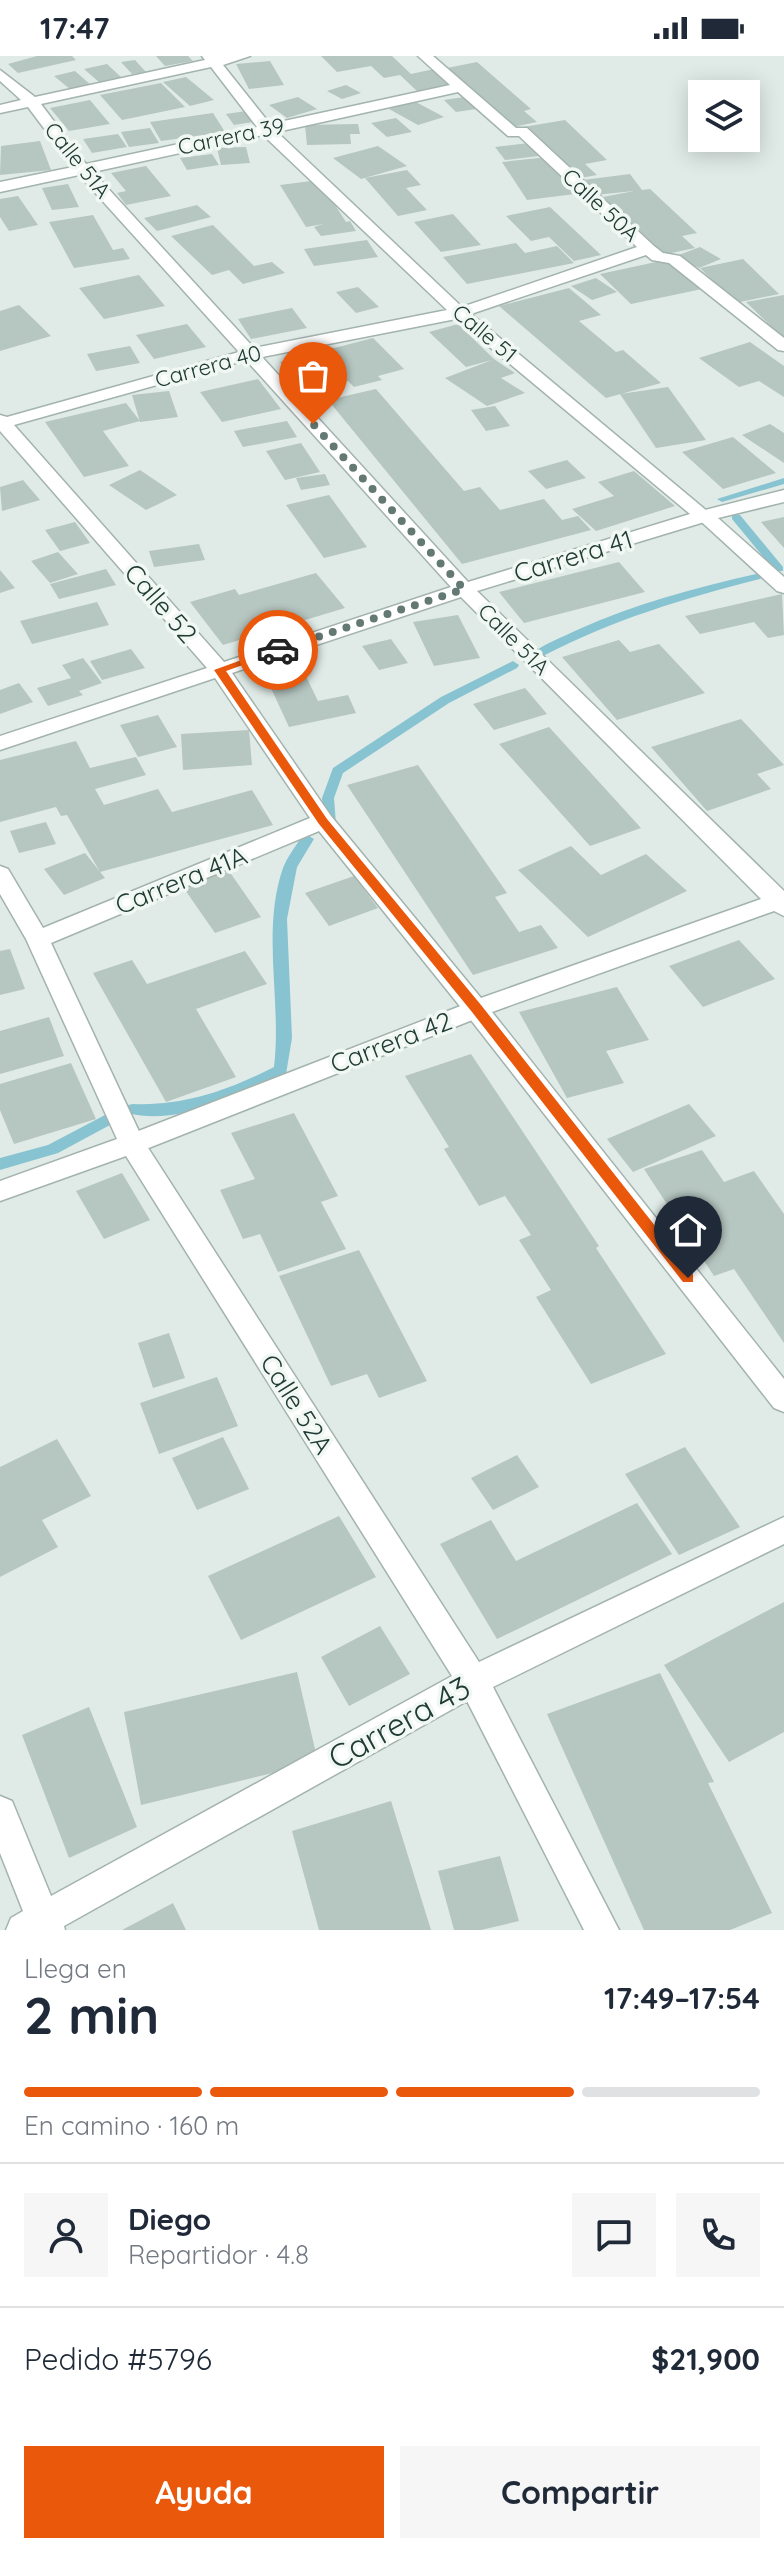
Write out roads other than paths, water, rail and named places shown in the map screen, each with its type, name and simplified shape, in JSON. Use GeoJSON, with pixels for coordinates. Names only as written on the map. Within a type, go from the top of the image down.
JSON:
{"type":"FeatureCollection","features":[{"type":"Feature","properties":{"kind":"street"},"geometry":{"type":"LineString","coordinates":[[0,109],[212,59],[243,56]]}},
{"type":"Feature","properties":{"kind":"street","name":"Calle 50A"},"geometry":{"type":"LineString","coordinates":[[425,56],[513,133],[522,131],[648,249],[658,257],[674,259],[784,346]]}},
{"type":"Feature","properties":{"kind":"street","name":"Calle 51"},"geometry":{"type":"LineString","coordinates":[[212,59],[266,129],[459,313],[704,516],[784,587]]}},
{"type":"Feature","properties":{"kind":"street","name":"Calle 51A"},"geometry":{"type":"LineString","coordinates":[[0,74],[32,102],[82,169],[464,589],[782,902]]}},
{"type":"Feature","properties":{"kind":"street","name":"Carrera 39"},"geometry":{"type":"LineString","coordinates":[[0,187],[463,87]]}},
{"type":"Feature","properties":{"kind":"street","name":"Carrera 40"},"geometry":{"type":"LineString","coordinates":[[1,422],[249,354],[459,313],[648,249]]}},
{"type":"Feature","properties":{"kind":"street","name":"Calle 52"},"geometry":{"type":"LineString","coordinates":[[1,422],[220,670],[323,821],[476,1009],[784,1400]]}},
{"type":"Feature","properties":{"kind":"street","name":"Carrera 41"},"geometry":{"type":"LineString","coordinates":[[0,743],[464,589],[704,516],[784,496]]}},
{"type":"Feature","properties":{"kind":"street","name":"Carrera 41A"},"geometry":{"type":"LineString","coordinates":[[38,939],[323,821]]}},
{"type":"Feature","properties":{"kind":"street","name":"Calle 52A"},"geometry":{"type":"LineString","coordinates":[[0,874],[38,939],[132,1144],[473,1681],[602,1930]]}},
{"type":"Feature","properties":{"kind":"street","name":"Carrera 42"},"geometry":{"type":"LineString","coordinates":[[0,1191],[132,1144],[476,1009],[782,902]]}},
{"type":"Feature","properties":{"kind":"street","name":"Carrera 43"},"geometry":{"type":"LineString","coordinates":[[38,1927],[473,1681],[784,1530]]}},
{"type":"Feature","properties":{"kind":"street"},"geometry":{"type":"LineString","coordinates":[[0,1812],[38,1927]]}},
{"type":"Feature","properties":{"kind":"waterway"},"geometry":{"type":"LineString","coordinates":[[722,499],[784,481]]}},
{"type":"Feature","properties":{"kind":"waterway"},"geometry":{"type":"LineString","coordinates":[[736,517],[779,569]]}},
{"type":"Feature","properties":{"kind":"waterway"},"geometry":{"type":"LineString","coordinates":[[539,653],[590,628],[644,608],[756,577]]}},
{"type":"Feature","properties":{"kind":"waterway"},"geometry":{"type":"LineString","coordinates":[[330,824],[328,798],[337,771],[445,700],[513,665]]}},
{"type":"Feature","properties":{"kind":"waterway"},"geometry":{"type":"LineString","coordinates":[[133,1109],[171,1109],[209,1101],[281,1070],[285,1038],[280,919],[290,867],[307,839]]}},
{"type":"Feature","properties":{"kind":"waterway"},"geometry":{"type":"LineString","coordinates":[[0,1164],[53,1149],[105,1121]]}}]}
